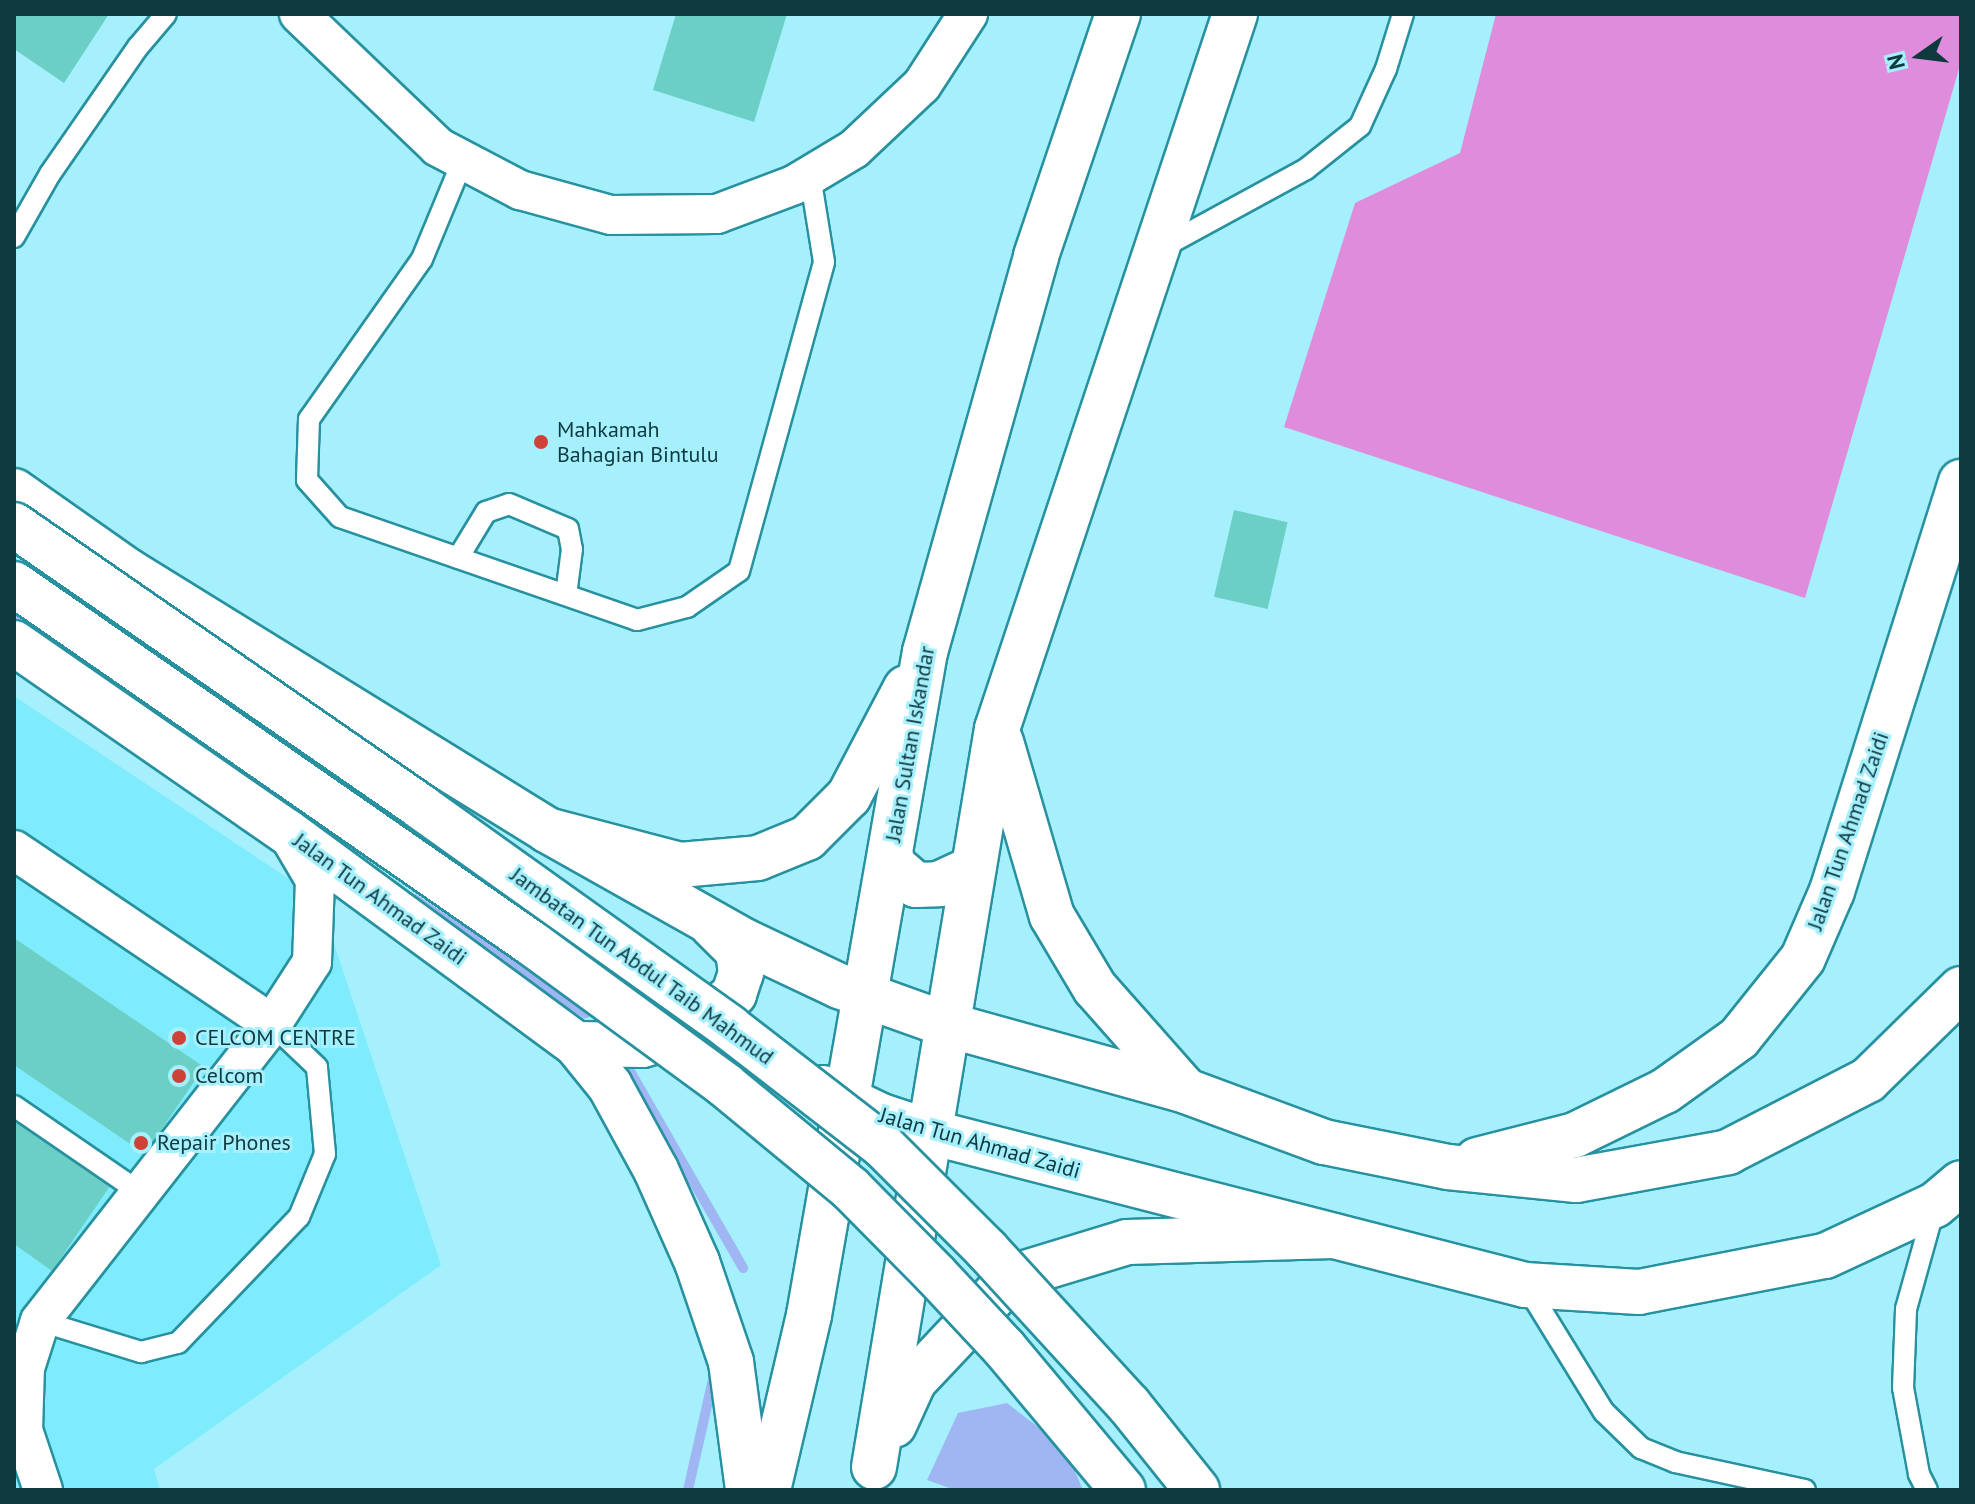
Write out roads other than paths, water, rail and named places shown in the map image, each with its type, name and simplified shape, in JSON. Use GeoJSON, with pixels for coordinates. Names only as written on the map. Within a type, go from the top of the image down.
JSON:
{"type":"FeatureCollection","features":[{"type":"Feature","properties":{"kind":"main road","name":"Jalan Sultan Iskandar"},"geometry":{"type":"LineString","coordinates":[[768,1490],[809,1315],[925,652],[1036,256],[1118,14]]}},
{"type":"Feature","properties":{"kind":"main road"},"geometry":{"type":"LineString","coordinates":[[870,1478],[997,729],[1235,14]]}},
{"type":"Feature","properties":{"kind":"main road","name":"Jalan Tun Ahmad Zaidi"},"geometry":{"type":"LineString","coordinates":[[1448,1167],[1575,1135],[1665,1091],[1739,1038],[1803,958],[1832,891],[1961,482]]}},
{"type":"Feature","properties":{"kind":"main road","name":"Jalan Tun Ahmad Zaidi"},"geometry":{"type":"LineString","coordinates":[[14,491],[128,571],[547,830],[707,921],[839,986],[948,1025],[1186,1091],[1324,1142],[1448,1167],[1576,1180],[1728,1152],[1868,1080],[1961,989]]}},
{"type":"Feature","properties":{"kind":"main road","name":"Jambatan Tun Abdul Taib Mahmud"},"geometry":{"type":"LineString","coordinates":[[14,525],[524,880],[729,1027],[883,1146],[987,1250],[1129,1405],[1197,1490]]}},
{"type":"Feature","properties":{"kind":"main road"},"geometry":{"type":"LineString","coordinates":[[14,584],[534,945],[725,1085],[850,1188],[936,1275],[1005,1349],[1123,1490]]}},
{"type":"Feature","properties":{"kind":"main road","name":"Jalan Tun Ahmad Zaidi"},"geometry":{"type":"LineString","coordinates":[[14,643],[286,831],[576,1044],[617,1100],[656,1170],[697,1262],[731,1362],[748,1490]]}},
{"type":"Feature","properties":{"kind":"main road"},"geometry":{"type":"LineString","coordinates":[[547,830],[680,865],[758,858],[807,838],[849,796],[925,652]]}},
{"type":"Feature","properties":{"kind":"main road"},"geometry":{"type":"LineString","coordinates":[[997,729],[1052,916],[1095,988],[1186,1091]]}},
{"type":"Feature","properties":{"kind":"main road"},"geometry":{"type":"LineString","coordinates":[[890,854],[894,866],[916,885],[939,884],[974,868]]}},
{"type":"Feature","properties":{"kind":"main road"},"geometry":{"type":"LineString","coordinates":[[576,1044],[642,1045],[691,1031],[734,994],[741,973],[738,951],[707,921]]}},
{"type":"Feature","properties":{"kind":"main road","name":"Jalan Tun Ahmad Zaidi"},"geometry":{"type":"LineString","coordinates":[[691,1031],[761,1058],[847,1100],[930,1132],[1525,1285],[1639,1292],[1825,1256],[1948,1194]]}},
{"type":"Feature","properties":{"kind":"main road"},"geometry":{"type":"LineString","coordinates":[[870,1478],[914,1381],[1012,1277],[1127,1242],[1333,1236]]}},
{"type":"Feature","properties":{"kind":"street"},"geometry":{"type":"LineString","coordinates":[[315,19],[438,147],[520,190],[611,215],[717,214],[810,176],[854,149],[922,85],[968,14]]}},
{"type":"Feature","properties":{"kind":"street"},"geometry":{"type":"LineString","coordinates":[[43,1490],[23,1430],[27,1313],[138,1191],[272,1024],[312,962],[315,880],[286,831]]}},
{"type":"Feature","properties":{"kind":"street"},"geometry":{"type":"LineString","coordinates":[[14,850],[272,1024]]}},
{"type":"Feature","properties":{"kind":"lane"},"geometry":{"type":"LineString","coordinates":[[14,237],[50,174],[138,47],[166,14]]}},
{"type":"Feature","properties":{"kind":"lane"},"geometry":{"type":"LineString","coordinates":[[1157,250],[1306,169],[1360,126],[1386,69],[1403,14]]}},
{"type":"Feature","properties":{"kind":"lane"},"geometry":{"type":"LineString","coordinates":[[463,160],[422,259],[309,419],[307,480],[340,517],[637,620],[687,607],[739,571],[824,262],[810,176]]}},
{"type":"Feature","properties":{"kind":"lane"},"geometry":{"type":"LineString","coordinates":[[458,558],[486,512],[509,504],[568,529],[572,549],[566,595]]}},
{"type":"Feature","properties":{"kind":"lane"},"geometry":{"type":"LineString","coordinates":[[27,1313],[141,1352],[178,1343],[299,1217],[325,1154],[317,1067],[272,1024]]}},
{"type":"Feature","properties":{"kind":"lane"},"geometry":{"type":"LineString","coordinates":[[14,1106],[138,1191]]}},
{"type":"Feature","properties":{"kind":"lane"},"geometry":{"type":"LineString","coordinates":[[1927,1490],[1919,1474],[1903,1388],[1906,1309],[1948,1194]]}},
{"type":"Feature","properties":{"kind":"lane"},"geometry":{"type":"LineString","coordinates":[[1525,1285],[1604,1412],[1641,1448],[1675,1462],[1805,1490]]}},
{"type":"Feature","properties":{"kind":"waterway"},"geometry":{"type":"LineString","coordinates":[[14,617],[35,632]]}},
{"type":"Feature","properties":{"kind":"waterway"},"geometry":{"type":"LineString","coordinates":[[95,672],[157,716]]}},
{"type":"Feature","properties":{"kind":"waterway"},"geometry":{"type":"LineString","coordinates":[[414,899],[585,1013]]}},
{"type":"Feature","properties":{"kind":"waterway"},"geometry":{"type":"LineString","coordinates":[[631,1073],[743,1268]]}},
{"type":"Feature","properties":{"kind":"waterway"},"geometry":{"type":"LineString","coordinates":[[688,1490],[714,1375]]}},
{"type":"Feature","properties":{"kind":"place","name":"Mahkamah Bahagian Bintulu"},"geometry":{"type":"Point","coordinates":[541,442]}},
{"type":"Feature","properties":{"kind":"place","name":"CELCOM CENTRE"},"geometry":{"type":"Point","coordinates":[179,1038]}},
{"type":"Feature","properties":{"kind":"place","name":"Celcom"},"geometry":{"type":"Point","coordinates":[179,1076]}},
{"type":"Feature","properties":{"kind":"place","name":"Repair Phones"},"geometry":{"type":"Point","coordinates":[141,1143]}}]}
